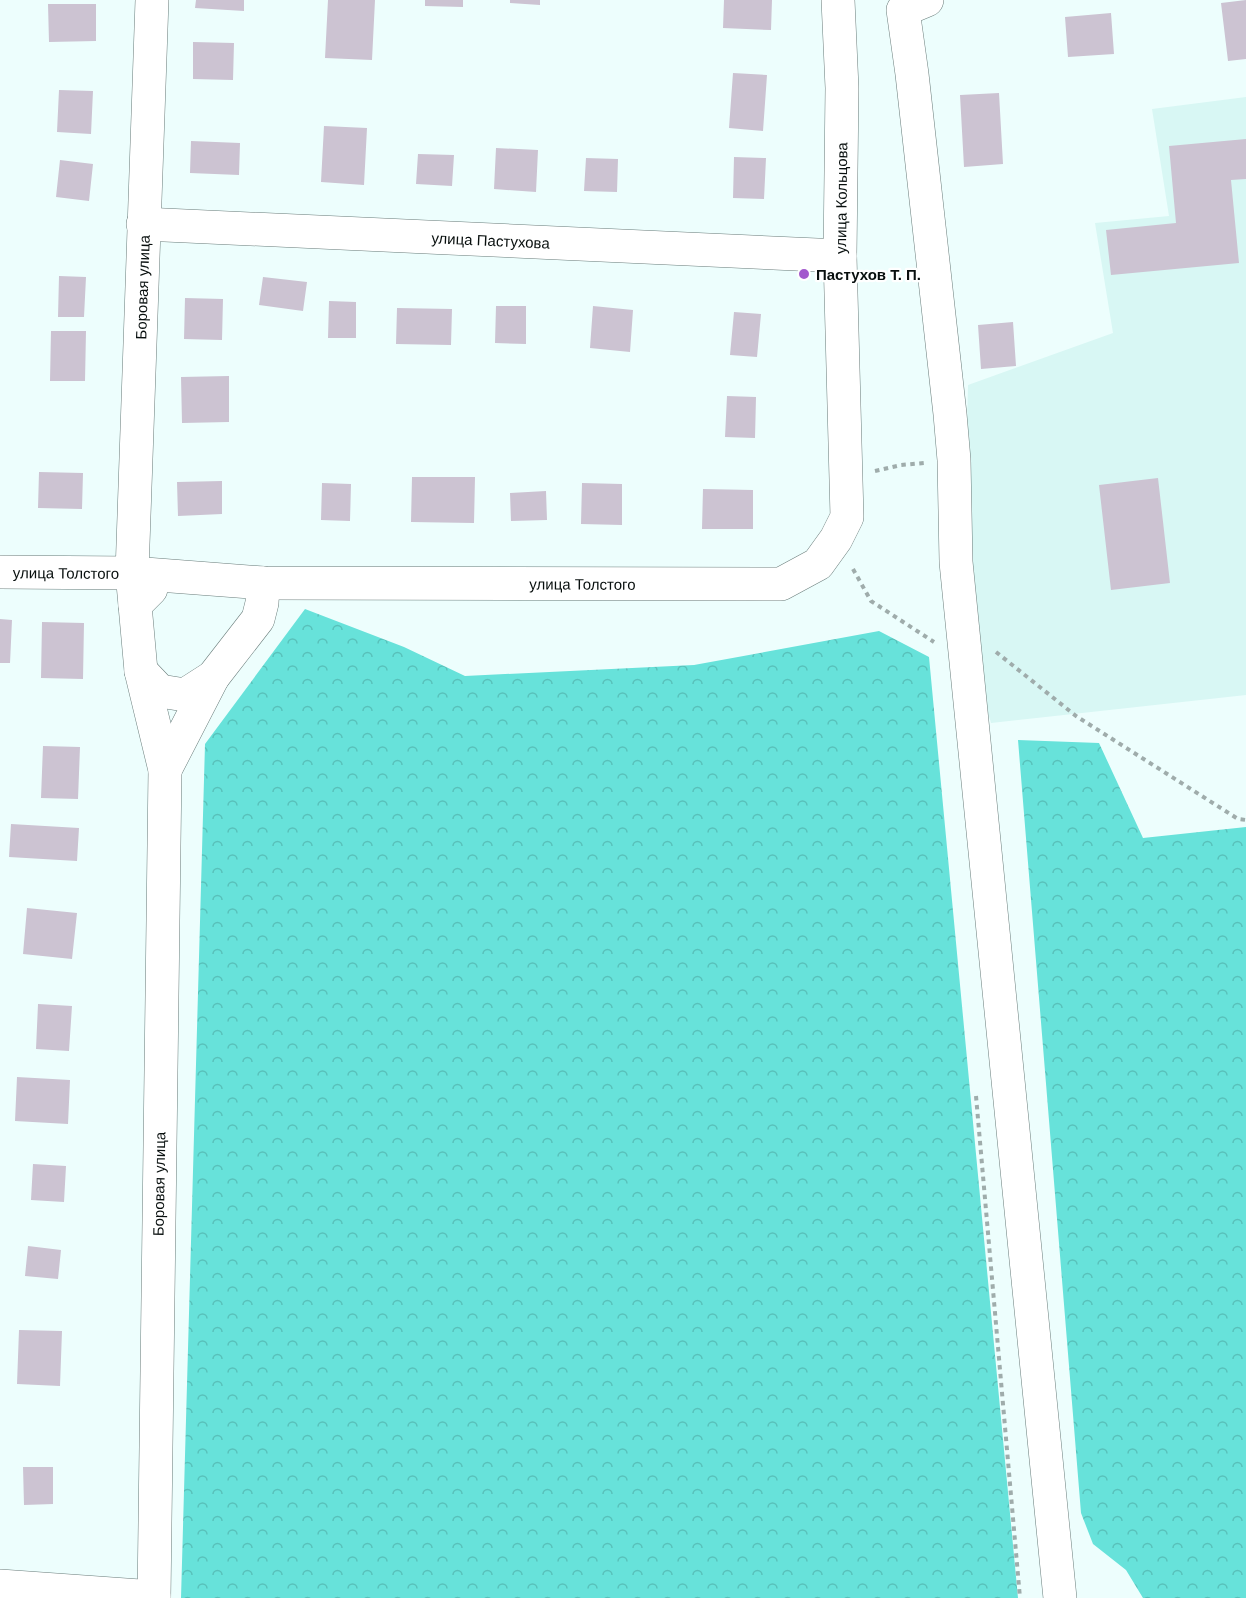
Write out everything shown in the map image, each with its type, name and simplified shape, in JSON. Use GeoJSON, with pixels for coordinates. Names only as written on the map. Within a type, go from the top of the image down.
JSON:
{"type":"FeatureCollection","features":[{"type":"Feature","properties":{"kind":"street","name":"Боровая улица"},"geometry":{"type":"LineString","coordinates":[[152,0],[143,224],[147,575],[135,605],[141,671],[165,770],[154,1598]]}},
{"type":"Feature","properties":{"kind":"street","name":"улица Кольцова"},"geometry":{"type":"LineString","coordinates":[[836,539],[847,517],[840,256],[842,88],[838,0]]}},
{"type":"Feature","properties":{"kind":"street"},"geometry":{"type":"LineString","coordinates":[[915,5],[912,74],[954,460],[956,562],[1060,1598]]}},
{"type":"Feature","properties":{"kind":"street","name":"улица Пастухова"},"geometry":{"type":"LineString","coordinates":[[143,224],[840,256]]}},
{"type":"Feature","properties":{"kind":"street","name":"улица Толстого"},"geometry":{"type":"LineString","coordinates":[[0,572],[147,575],[262,584],[781,584],[818,564],[836,539]]}},
{"type":"Feature","properties":{"kind":"street"},"geometry":{"type":"LineString","coordinates":[[165,770],[213,677],[258,619],[262,603],[262,584]]}},
{"type":"Feature","properties":{"kind":"street"},"geometry":{"type":"LineString","coordinates":[[141,671],[160,691],[185,695],[213,677]]}},
{"type":"Feature","properties":{"kind":"street"},"geometry":{"type":"LineString","coordinates":[[0,1586],[154,1598]]}},
{"type":"Feature","properties":{"kind":"path"},"geometry":{"type":"LineString","coordinates":[[846,479],[901,465],[954,460]]}},
{"type":"Feature","properties":{"kind":"path"},"geometry":{"type":"LineString","coordinates":[[836,539],[871,600],[966,663]]}},
{"type":"Feature","properties":{"kind":"path"},"geometry":{"type":"LineString","coordinates":[[962,625],[1076,716],[1238,819],[1246,820]]}},
{"type":"Feature","properties":{"kind":"path"},"geometry":{"type":"LineString","coordinates":[[975,1085],[1020,1598]]}},
{"type":"Feature","properties":{"kind":"shaded area"},"geometry":{"type":"Polygon","coordinates":[[[1246,97],[1246,695],[991,723],[962,625],[968,385],[1113,333],[1095,223],[1169,216],[1152,109],[1246,97]]]}},
{"type":"Feature","properties":{"kind":"green space"},"geometry":{"type":"Polygon","coordinates":[[[305,609],[404,647],[465,676],[694,665],[879,631],[929,657],[1018,1598],[181,1598],[205,744],[305,609]]]}},
{"type":"Feature","properties":{"kind":"green space"},"geometry":{"type":"Polygon","coordinates":[[[1018,740],[1099,743],[1143,838],[1246,827],[1246,1598],[1143,1598],[1126,1570],[1093,1544],[1081,1513],[1018,740]]]}},
{"type":"Feature","properties":{"kind":"building"},"geometry":{"type":"Polygon","coordinates":[[[196,0],[244,0],[244,11],[195,8],[196,0]]]}},
{"type":"Feature","properties":{"kind":"building"},"geometry":{"type":"Polygon","coordinates":[[[328,0],[375,0],[372,60],[325,58],[328,0]]]}},
{"type":"Feature","properties":{"kind":"building"},"geometry":{"type":"Polygon","coordinates":[[[425,0],[463,0],[463,7],[425,6],[425,0]]]}},
{"type":"Feature","properties":{"kind":"building"},"geometry":{"type":"Polygon","coordinates":[[[510,0],[540,0],[540,5],[510,3],[510,0]]]}},
{"type":"Feature","properties":{"kind":"building"},"geometry":{"type":"Polygon","coordinates":[[[724,0],[772,0],[771,30],[723,28],[724,0]]]}},
{"type":"Feature","properties":{"kind":"building"},"geometry":{"type":"Polygon","coordinates":[[[1246,0],[1246,59],[1228,61],[1221,3],[1246,0]]]}},
{"type":"Feature","properties":{"kind":"building"},"geometry":{"type":"Polygon","coordinates":[[[48,4],[96,4],[96,41],[49,42],[48,4]]]}},
{"type":"Feature","properties":{"kind":"building"},"geometry":{"type":"Polygon","coordinates":[[[1111,13],[1114,54],[1068,57],[1065,17],[1111,13]]]}},
{"type":"Feature","properties":{"kind":"building"},"geometry":{"type":"Polygon","coordinates":[[[193,42],[234,43],[233,80],[193,79],[193,42]]]}},
{"type":"Feature","properties":{"kind":"building"},"geometry":{"type":"Polygon","coordinates":[[[733,73],[767,75],[763,131],[729,128],[733,73]]]}},
{"type":"Feature","properties":{"kind":"building"},"geometry":{"type":"Polygon","coordinates":[[[59,90],[93,91],[91,134],[57,132],[59,90]]]}},
{"type":"Feature","properties":{"kind":"building"},"geometry":{"type":"Polygon","coordinates":[[[999,93],[1003,164],[964,167],[960,95],[999,93]]]}},
{"type":"Feature","properties":{"kind":"building"},"geometry":{"type":"Polygon","coordinates":[[[324,126],[367,128],[364,185],[321,182],[324,126]]]}},
{"type":"Feature","properties":{"kind":"building"},"geometry":{"type":"Polygon","coordinates":[[[1246,139],[1246,179],[1231,180],[1239,263],[1111,275],[1106,230],[1176,223],[1169,146],[1246,139]]]}},
{"type":"Feature","properties":{"kind":"building"},"geometry":{"type":"Polygon","coordinates":[[[191,141],[240,143],[239,175],[190,173],[191,141]]]}},
{"type":"Feature","properties":{"kind":"building"},"geometry":{"type":"Polygon","coordinates":[[[496,148],[538,150],[536,192],[494,189],[496,148]]]}},
{"type":"Feature","properties":{"kind":"building"},"geometry":{"type":"Polygon","coordinates":[[[418,154],[454,155],[452,186],[416,184],[418,154]]]}},
{"type":"Feature","properties":{"kind":"building"},"geometry":{"type":"Polygon","coordinates":[[[734,157],[766,158],[764,199],[733,198],[734,157]]]}},
{"type":"Feature","properties":{"kind":"building"},"geometry":{"type":"Polygon","coordinates":[[[586,158],[618,159],[617,192],[584,191],[586,158]]]}},
{"type":"Feature","properties":{"kind":"building"},"geometry":{"type":"Polygon","coordinates":[[[60,160],[93,164],[89,201],[56,197],[60,160]]]}},
{"type":"Feature","properties":{"kind":"building"},"geometry":{"type":"Polygon","coordinates":[[[59,276],[86,277],[84,317],[58,317],[59,276]]]}},
{"type":"Feature","properties":{"kind":"building"},"geometry":{"type":"Polygon","coordinates":[[[263,277],[307,282],[303,311],[259,305],[263,277]]]}},
{"type":"Feature","properties":{"kind":"building"},"geometry":{"type":"Polygon","coordinates":[[[185,298],[223,299],[222,340],[184,339],[185,298]]]}},
{"type":"Feature","properties":{"kind":"building"},"geometry":{"type":"Polygon","coordinates":[[[329,301],[356,302],[356,338],[328,338],[329,301]]]}},
{"type":"Feature","properties":{"kind":"building"},"geometry":{"type":"Polygon","coordinates":[[[496,306],[526,306],[526,344],[495,343],[496,306]]]}},
{"type":"Feature","properties":{"kind":"building"},"geometry":{"type":"Polygon","coordinates":[[[593,306],[633,310],[630,352],[590,348],[593,306]]]}},
{"type":"Feature","properties":{"kind":"building"},"geometry":{"type":"Polygon","coordinates":[[[397,308],[452,309],[451,345],[396,344],[397,308]]]}},
{"type":"Feature","properties":{"kind":"building"},"geometry":{"type":"Polygon","coordinates":[[[734,312],[761,314],[757,357],[730,355],[734,312]]]}},
{"type":"Feature","properties":{"kind":"building"},"geometry":{"type":"Polygon","coordinates":[[[1013,322],[1016,366],[981,369],[978,325],[1013,322]]]}},
{"type":"Feature","properties":{"kind":"building"},"geometry":{"type":"Polygon","coordinates":[[[51,331],[86,331],[85,381],[50,381],[51,331]]]}},
{"type":"Feature","properties":{"kind":"building"},"geometry":{"type":"Polygon","coordinates":[[[229,376],[229,422],[182,423],[181,377],[229,376]]]}},
{"type":"Feature","properties":{"kind":"building"},"geometry":{"type":"Polygon","coordinates":[[[727,396],[756,397],[755,438],[725,437],[727,396]]]}},
{"type":"Feature","properties":{"kind":"building"},"geometry":{"type":"Polygon","coordinates":[[[39,472],[83,473],[82,509],[38,508],[39,472]]]}},
{"type":"Feature","properties":{"kind":"building"},"geometry":{"type":"Polygon","coordinates":[[[412,477],[475,477],[474,523],[411,522],[412,477]]]}},
{"type":"Feature","properties":{"kind":"building"},"geometry":{"type":"Polygon","coordinates":[[[1158,478],[1170,583],[1111,590],[1099,485],[1158,478]]]}},
{"type":"Feature","properties":{"kind":"building"},"geometry":{"type":"Polygon","coordinates":[[[222,481],[222,514],[178,516],[177,482],[222,481]]]}},
{"type":"Feature","properties":{"kind":"building"},"geometry":{"type":"Polygon","coordinates":[[[322,483],[351,484],[350,521],[321,520],[322,483]]]}},
{"type":"Feature","properties":{"kind":"building"},"geometry":{"type":"Polygon","coordinates":[[[582,483],[622,484],[622,525],[581,524],[582,483]]]}},
{"type":"Feature","properties":{"kind":"building"},"geometry":{"type":"Polygon","coordinates":[[[703,489],[753,490],[753,529],[702,529],[703,489]]]}},
{"type":"Feature","properties":{"kind":"building"},"geometry":{"type":"Polygon","coordinates":[[[546,491],[547,520],[511,521],[510,493],[546,491]]]}},
{"type":"Feature","properties":{"kind":"building"},"geometry":{"type":"Polygon","coordinates":[[[0,619],[12,620],[10,663],[0,663],[0,619]]]}},
{"type":"Feature","properties":{"kind":"building"},"geometry":{"type":"Polygon","coordinates":[[[42,622],[84,623],[83,679],[41,678],[42,622]]]}},
{"type":"Feature","properties":{"kind":"building"},"geometry":{"type":"Polygon","coordinates":[[[43,746],[80,747],[78,799],[41,798],[43,746]]]}},
{"type":"Feature","properties":{"kind":"building"},"geometry":{"type":"Polygon","coordinates":[[[11,824],[79,828],[77,861],[9,857],[11,824]]]}},
{"type":"Feature","properties":{"kind":"building"},"geometry":{"type":"Polygon","coordinates":[[[27,908],[77,913],[72,959],[23,954],[27,908]]]}},
{"type":"Feature","properties":{"kind":"building"},"geometry":{"type":"Polygon","coordinates":[[[38,1004],[72,1006],[69,1051],[36,1049],[38,1004]]]}},
{"type":"Feature","properties":{"kind":"building"},"geometry":{"type":"Polygon","coordinates":[[[17,1077],[70,1080],[68,1124],[15,1121],[17,1077]]]}},
{"type":"Feature","properties":{"kind":"building"},"geometry":{"type":"Polygon","coordinates":[[[33,1164],[66,1166],[64,1202],[31,1200],[33,1164]]]}},
{"type":"Feature","properties":{"kind":"building"},"geometry":{"type":"Polygon","coordinates":[[[28,1246],[61,1250],[58,1279],[25,1276],[28,1246]]]}},
{"type":"Feature","properties":{"kind":"building"},"geometry":{"type":"Polygon","coordinates":[[[19,1330],[62,1331],[60,1386],[17,1384],[19,1330]]]}},
{"type":"Feature","properties":{"kind":"building"},"geometry":{"type":"Polygon","coordinates":[[[23,1467],[53,1467],[53,1504],[24,1505],[23,1467]]]}},
{"type":"Feature","properties":{"kind":"place","name":"Пастухов Т. П."},"geometry":{"type":"Point","coordinates":[804,274]}}]}
